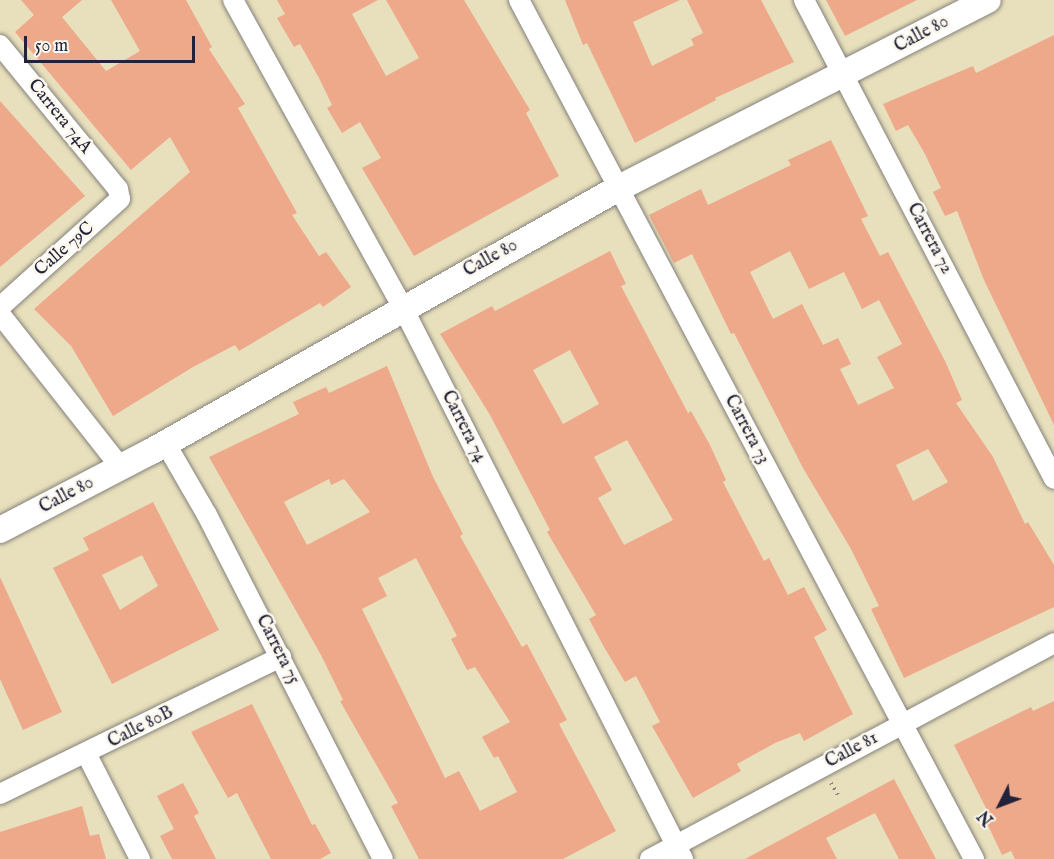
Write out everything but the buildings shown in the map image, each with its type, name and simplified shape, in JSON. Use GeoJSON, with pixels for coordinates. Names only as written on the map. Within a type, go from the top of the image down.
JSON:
{"type":"FeatureCollection","features":[{"type":"Feature","properties":{"kind":"street","name":"Carrera 74"},"geometry":{"type":"LineString","coordinates":[[233,0],[403,308],[679,852]]}},
{"type":"Feature","properties":{"kind":"street","name":"Carrera 73"},"geometry":{"type":"LineString","coordinates":[[519,0],[617,189],[904,723],[974,859]]}},
{"type":"Feature","properties":{"kind":"street","name":"Carrera 72"},"geometry":{"type":"LineString","coordinates":[[804,0],[1054,479]]}},
{"type":"Feature","properties":{"kind":"street","name":"Calle 80"},"geometry":{"type":"LineString","coordinates":[[0,530],[166,444],[617,189],[844,76],[988,0]]}},
{"type":"Feature","properties":{"kind":"street","name":"Carrera 74A"},"geometry":{"type":"LineString","coordinates":[[0,45],[118,189]]}},
{"type":"Feature","properties":{"kind":"street","name":"Calle 79C"},"geometry":{"type":"LineString","coordinates":[[0,306],[118,204],[118,189]]}},
{"type":"Feature","properties":{"kind":"street"},"geometry":{"type":"LineString","coordinates":[[0,314],[121,468]]}},
{"type":"Feature","properties":{"kind":"street","name":"Carrera 75"},"geometry":{"type":"LineString","coordinates":[[166,444],[281,657],[383,859]]}},
{"type":"Feature","properties":{"kind":"street","name":"Calle 81"},"geometry":{"type":"LineString","coordinates":[[650,859],[679,852],[904,723],[1054,643]]}},
{"type":"Feature","properties":{"kind":"street","name":"Calle 80B"},"geometry":{"type":"LineString","coordinates":[[0,794],[87,755],[281,657]]}},
{"type":"Feature","properties":{"kind":"street"},"geometry":{"type":"LineString","coordinates":[[87,755],[140,859]]}}]}
